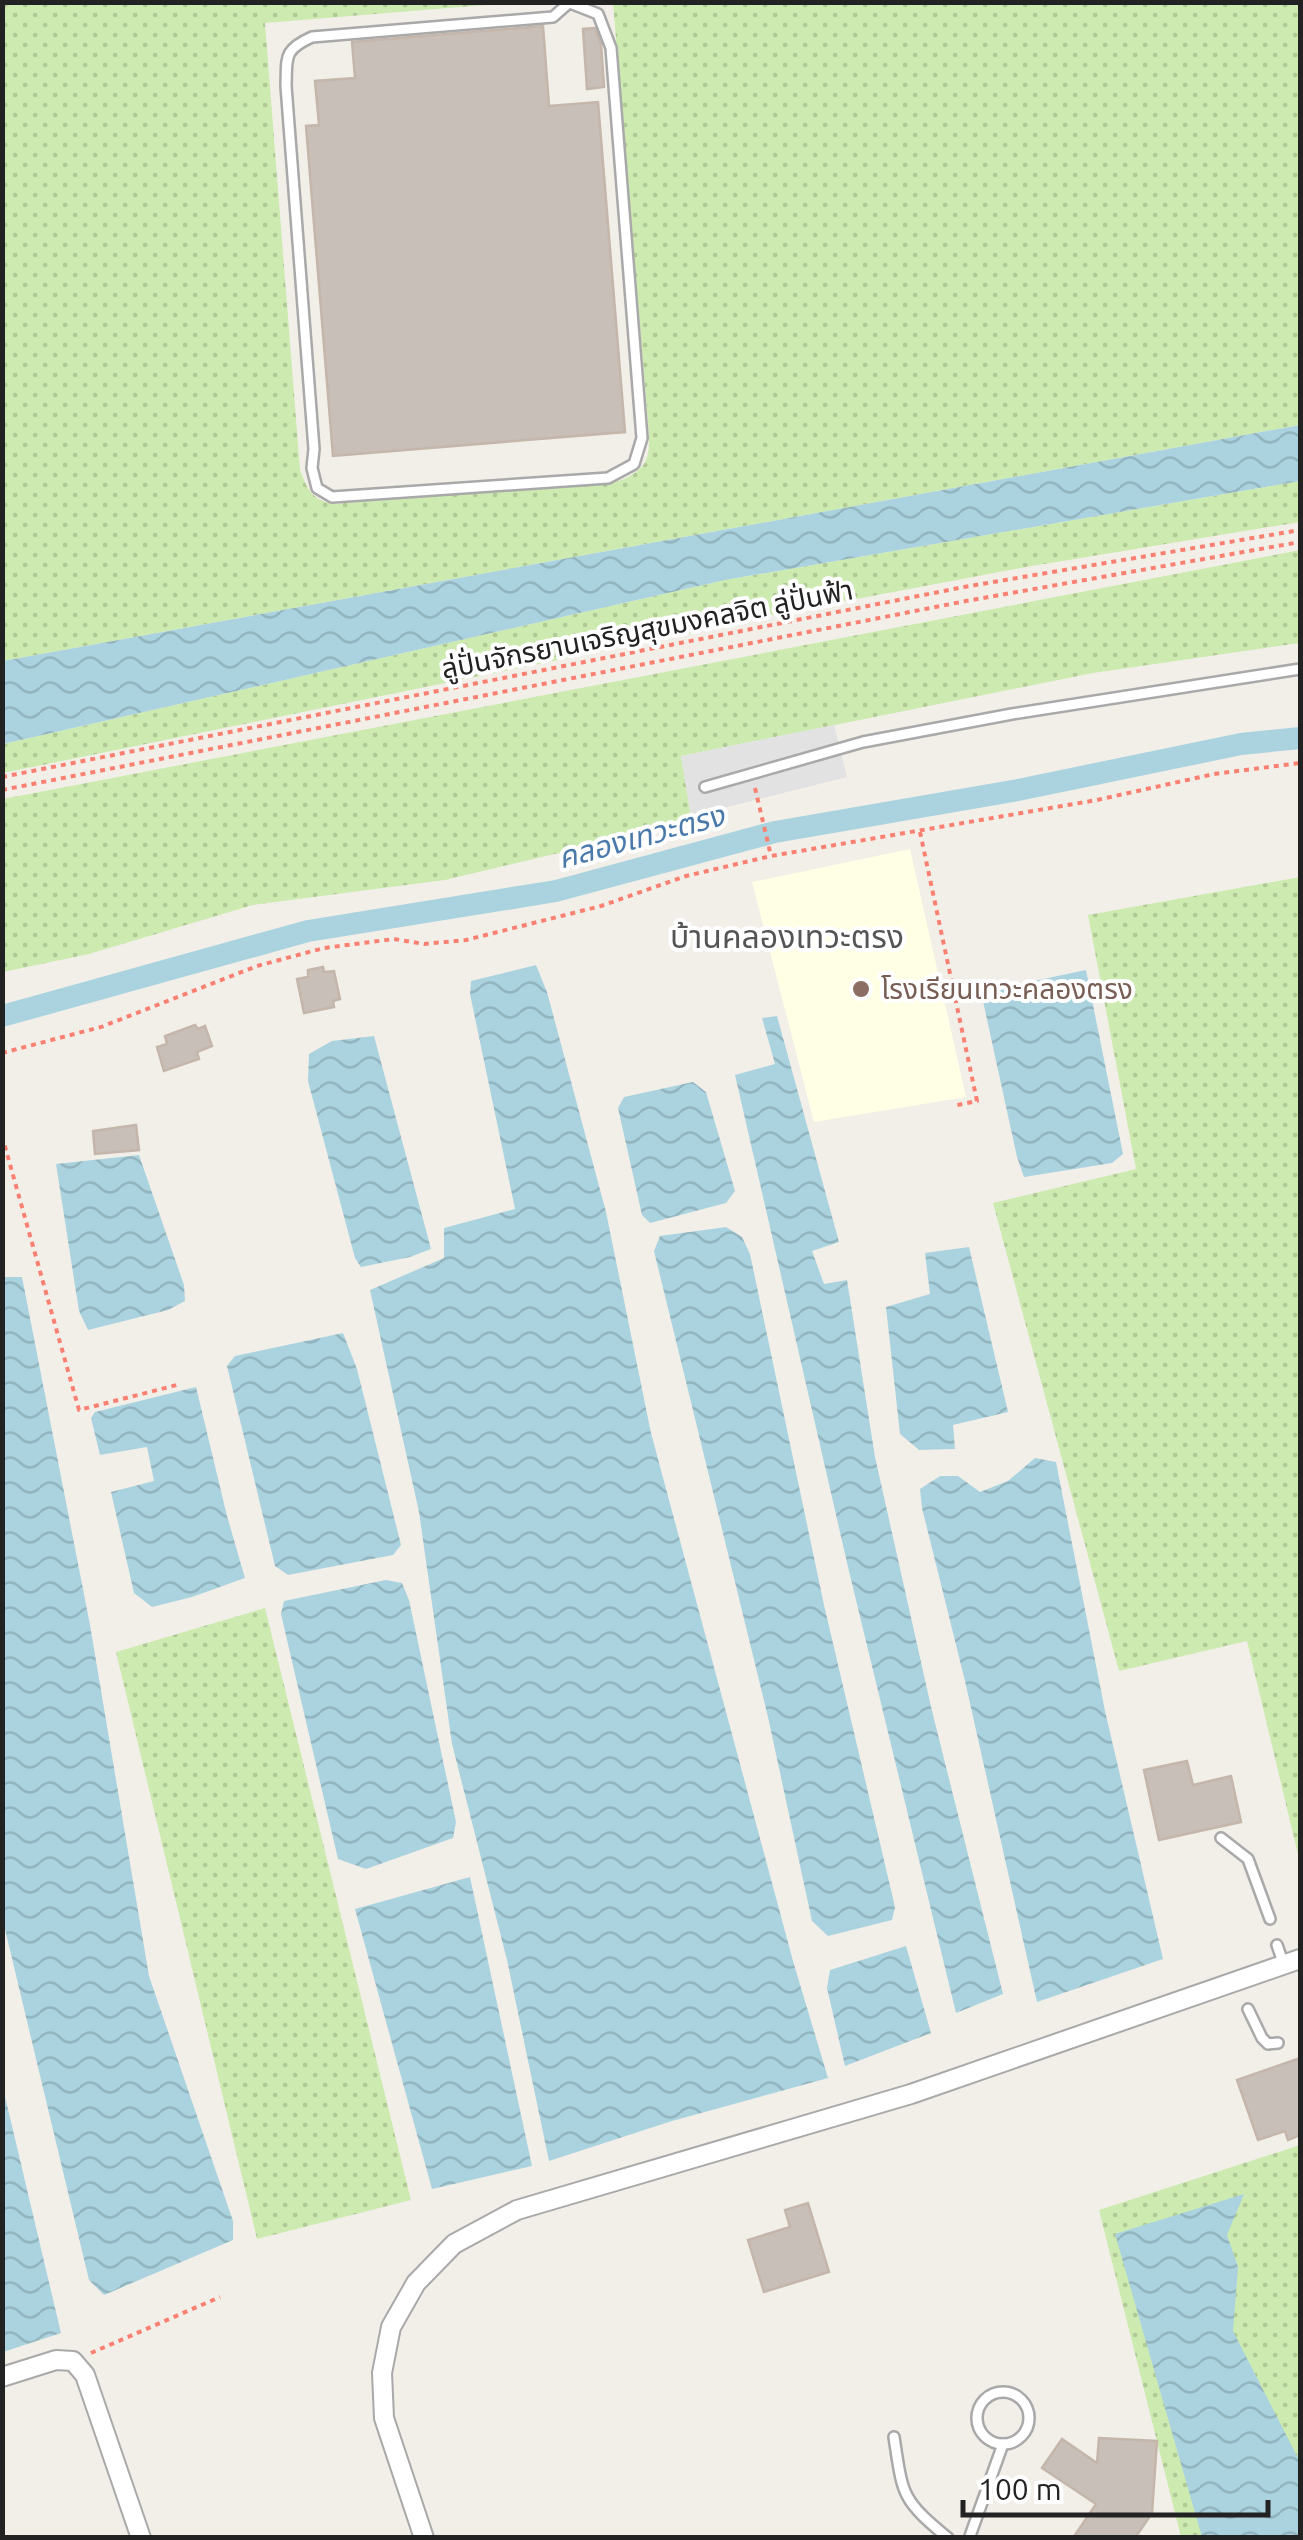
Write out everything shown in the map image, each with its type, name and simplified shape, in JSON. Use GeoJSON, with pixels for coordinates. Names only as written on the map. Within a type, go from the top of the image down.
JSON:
{"type":"FeatureCollection","features":[{"type":"Feature","properties":{"kind":"street"},"geometry":{"type":"LineString","coordinates":[[424,2538],[384,2418],[382,2372],[391,2327],[416,2282],[454,2244],[517,2210],[911,2094],[1292,1962]]}},
{"type":"Feature","properties":{"kind":"street"},"geometry":{"type":"LineString","coordinates":[[2,2377],[56,2360],[72,2360],[85,2375],[141,2538]]}},
{"type":"Feature","properties":{"kind":"lane"},"geometry":{"type":"LineString","coordinates":[[570,3],[598,14],[611,48],[642,438],[634,464],[608,478],[332,496],[318,488],[312,468],[314,449],[287,58],[295,45],[312,37],[553,18],[570,3]]}},
{"type":"Feature","properties":{"kind":"lane"},"geometry":{"type":"LineString","coordinates":[[705,787],[864,742],[1012,714],[1300,669]]}},
{"type":"Feature","properties":{"kind":"lane"},"geometry":{"type":"LineString","coordinates":[[1220,1838],[1248,1859],[1270,1919]]}},
{"type":"Feature","properties":{"kind":"lane"},"geometry":{"type":"LineString","coordinates":[[1277,1945],[1292,1962]]}},
{"type":"Feature","properties":{"kind":"lane"},"geometry":{"type":"LineString","coordinates":[[1248,2009],[1262,2038],[1268,2044],[1278,2044]]}},
{"type":"Feature","properties":{"kind":"lane"},"geometry":{"type":"LineString","coordinates":[[1000,2392],[1024,2401],[1030,2417],[1025,2432],[1003,2444],[987,2438],[978,2424],[980,2406],[1000,2392]]}},
{"type":"Feature","properties":{"kind":"lane"},"geometry":{"type":"LineString","coordinates":[[894,2437],[902,2488],[911,2505],[948,2538]]}},
{"type":"Feature","properties":{"kind":"lane"},"geometry":{"type":"LineString","coordinates":[[968,2537],[1003,2444]]}},
{"type":"Feature","properties":{"kind":"path","name":"ลู่ปั่นจักรยานเจริญสุขมงคลจิต ลู่ปั่นฟ้า"},"geometry":{"type":"LineString","coordinates":[[2,776],[944,591],[1300,530]]}},
{"type":"Feature","properties":{"kind":"path"},"geometry":{"type":"LineString","coordinates":[[2,790],[966,601],[1300,542]]}},
{"type":"Feature","properties":{"kind":"path"},"geometry":{"type":"LineString","coordinates":[[2,1053],[102,1028],[257,966],[324,948],[394,939],[424,944],[484,936],[601,906],[686,876],[770,856],[1097,800],[1214,774],[1300,763]]}},
{"type":"Feature","properties":{"kind":"path"},"geometry":{"type":"LineString","coordinates":[[758,798],[770,856]]}},
{"type":"Feature","properties":{"kind":"path"},"geometry":{"type":"LineString","coordinates":[[920,832],[978,1101],[953,1106]]}},
{"type":"Feature","properties":{"kind":"path"},"geometry":{"type":"LineString","coordinates":[[2,1136],[79,1410],[178,1385]]}},
{"type":"Feature","properties":{"kind":"path"},"geometry":{"type":"LineString","coordinates":[[72,2360],[220,2297]]}},
{"type":"Feature","properties":{"kind":"shaded area"},"geometry":{"type":"Polygon","coordinates":[[[834,725],[847,777],[691,816],[681,756],[834,725]]]}},
{"type":"Feature","properties":{"kind":"shaded area","name":"โรงเรียนเทวะคลองตรง"},"geometry":{"type":"Polygon","coordinates":[[[910,849],[966,1097],[814,1122],[752,882],[910,849]]]}},
{"type":"Feature","properties":{"kind":"green space"},"geometry":{"type":"Polygon","coordinates":[[[3,3],[511,3],[265,23],[300,470],[311,493],[333,504],[619,481],[638,471],[647,459],[648,422],[613,3],[1300,3],[1300,425],[3,661],[3,3]]]}},
{"type":"Feature","properties":{"kind":"green space"},"geometry":{"type":"Polygon","coordinates":[[[1300,481],[1300,522],[1026,567],[740,621],[735,605],[707,611],[710,629],[3,773],[3,744],[725,580],[1300,481]]]}},
{"type":"Feature","properties":{"kind":"green space"},"geometry":{"type":"Polygon","coordinates":[[[1300,550],[1300,643],[1093,673],[681,756],[691,816],[618,839],[445,880],[253,905],[89,954],[3,972],[3,799],[1300,550]]]}},
{"type":"Feature","properties":{"kind":"green space"},"geometry":{"type":"Polygon","coordinates":[[[1300,877],[1300,1863],[1247,1641],[1119,1671],[993,1203],[1136,1169],[1088,915],[1300,877]]]}},
{"type":"Feature","properties":{"kind":"green space"},"geometry":{"type":"Polygon","coordinates":[[[265,1608],[411,2200],[257,2239],[116,1652],[265,1608]]]}},
{"type":"Feature","properties":{"kind":"green space"},"geometry":{"type":"Polygon","coordinates":[[[1300,2145],[1300,2537],[1181,2537],[1099,2210],[1300,2145]]]}},
{"type":"Feature","properties":{"kind":"water"},"geometry":{"type":"Polygon","coordinates":[[[1300,425],[1300,481],[725,580],[3,744],[3,661],[1300,425]]]}},
{"type":"Feature","properties":{"kind":"water"},"geometry":{"type":"Polygon","coordinates":[[[536,965],[547,992],[606,1212],[651,1433],[828,2078],[672,2121],[549,2161],[507,1960],[452,1744],[419,1512],[370,1290],[444,1258],[444,1228],[515,1209],[470,994],[471,981],[536,965]]]}},
{"type":"Feature","properties":{"kind":"water"},"geometry":{"type":"Polygon","coordinates":[[[1086,970],[1123,1154],[1112,1163],[1024,1177],[981,992],[1086,970]]]}},
{"type":"Feature","properties":{"kind":"water"},"geometry":{"type":"Polygon","coordinates":[[[777,1016],[839,1242],[812,1251],[824,1284],[847,1280],[875,1457],[932,1711],[1003,1994],[956,2013],[735,1075],[775,1064],[762,1018],[777,1016]]]}},
{"type":"Feature","properties":{"kind":"water"},"geometry":{"type":"Polygon","coordinates":[[[374,1036],[431,1249],[361,1267],[355,1258],[308,1081],[309,1054],[332,1041],[374,1036]]]}},
{"type":"Feature","properties":{"kind":"water"},"geometry":{"type":"Polygon","coordinates":[[[693,1082],[706,1092],[735,1191],[726,1203],[650,1223],[642,1215],[618,1108],[624,1097],[693,1082]]]}},
{"type":"Feature","properties":{"kind":"water"},"geometry":{"type":"Polygon","coordinates":[[[139,1155],[184,1285],[185,1301],[168,1310],[88,1330],[79,1311],[56,1164],[139,1155]]]}},
{"type":"Feature","properties":{"kind":"water"},"geometry":{"type":"Polygon","coordinates":[[[726,1227],[742,1237],[750,1254],[824,1605],[895,1907],[892,1920],[828,1936],[812,1921],[768,1717],[654,1251],[660,1236],[726,1227]]]}},
{"type":"Feature","properties":{"kind":"water"},"geometry":{"type":"Polygon","coordinates":[[[969,1247],[1008,1412],[953,1425],[955,1449],[919,1450],[900,1434],[886,1307],[930,1294],[925,1253],[969,1247]]]}},
{"type":"Feature","properties":{"kind":"water"},"geometry":{"type":"Polygon","coordinates":[[[3,1277],[22,1277],[90,1625],[149,1976],[233,2221],[233,2240],[104,2295],[89,2280],[3,1921],[3,1277]]]}},
{"type":"Feature","properties":{"kind":"water"},"geometry":{"type":"Polygon","coordinates":[[[343,1333],[357,1369],[401,1545],[393,1555],[288,1575],[275,1566],[227,1366],[235,1356],[343,1333]]]}},
{"type":"Feature","properties":{"kind":"water"},"geometry":{"type":"Polygon","coordinates":[[[196,1387],[245,1578],[152,1607],[134,1593],[111,1492],[154,1481],[147,1447],[100,1455],[91,1418],[95,1412],[196,1387]]]}},
{"type":"Feature","properties":{"kind":"water"},"geometry":{"type":"Polygon","coordinates":[[[1035,1458],[1056,1462],[1105,1711],[1163,1959],[1037,2002],[920,1489],[940,1476],[958,1476],[980,1492],[1008,1481],[1035,1458]]]}},
{"type":"Feature","properties":{"kind":"water"},"geometry":{"type":"Polygon","coordinates":[[[386,1580],[402,1583],[409,1600],[456,1822],[453,1838],[366,1869],[338,1859],[281,1614],[284,1601],[386,1580]]]}},
{"type":"Feature","properties":{"kind":"water"},"geometry":{"type":"Polygon","coordinates":[[[470,1877],[532,2166],[432,2189],[355,1909],[470,1877]]]}},
{"type":"Feature","properties":{"kind":"water"},"geometry":{"type":"Polygon","coordinates":[[[906,1946],[931,2033],[845,2066],[827,1988],[830,1970],[906,1946]]]}},
{"type":"Feature","properties":{"kind":"water"},"geometry":{"type":"Polygon","coordinates":[[[3,2088],[61,2333],[2,2352],[3,2088]]]}},
{"type":"Feature","properties":{"kind":"water"},"geometry":{"type":"Polygon","coordinates":[[[1244,2194],[1227,2235],[1238,2267],[1233,2331],[1300,2462],[1300,2537],[1202,2537],[1115,2234],[1244,2194]]]}},
{"type":"Feature","properties":{"kind":"building"},"geometry":{"type":"Polygon","coordinates":[[[543,26],[549,106],[598,102],[625,432],[333,456],[306,126],[319,125],[315,81],[355,78],[352,42],[543,26]]]}},
{"type":"Feature","properties":{"kind":"building"},"geometry":{"type":"Polygon","coordinates":[[[595,28],[601,44],[604,87],[587,89],[583,29],[595,28]]]}},
{"type":"Feature","properties":{"kind":"building"},"geometry":{"type":"Polygon","coordinates":[[[323,967],[324,972],[334,971],[340,999],[333,1001],[334,1007],[304,1013],[297,979],[308,977],[308,970],[323,967]]]}},
{"type":"Feature","properties":{"kind":"building"},"geometry":{"type":"Polygon","coordinates":[[[195,1025],[198,1029],[205,1026],[212,1046],[197,1052],[199,1059],[164,1071],[157,1047],[167,1044],[165,1036],[195,1025]]]}},
{"type":"Feature","properties":{"kind":"building"},"geometry":{"type":"Polygon","coordinates":[[[136,1125],[139,1150],[95,1154],[93,1131],[136,1125]]]}},
{"type":"Feature","properties":{"kind":"building"},"geometry":{"type":"Polygon","coordinates":[[[1187,1761],[1193,1785],[1231,1776],[1241,1822],[1159,1840],[1144,1770],[1187,1761]]]}},
{"type":"Feature","properties":{"kind":"building"},"geometry":{"type":"Polygon","coordinates":[[[1300,2058],[1300,2135],[1288,2140],[1285,2131],[1258,2140],[1237,2080],[1300,2058]]]}},
{"type":"Feature","properties":{"kind":"building"},"geometry":{"type":"Polygon","coordinates":[[[808,2203],[829,2272],[764,2292],[748,2240],[790,2227],[785,2210],[808,2203]]]}},
{"type":"Feature","properties":{"kind":"building"},"geometry":{"type":"Polygon","coordinates":[[[1099,2438],[1157,2441],[1152,2513],[1135,2538],[1073,2538],[1096,2504],[1042,2468],[1062,2439],[1097,2463],[1099,2438]]]}},
{"type":"Feature","properties":{"kind":"waterway","name":"คลองเทวะตรง"},"geometry":{"type":"LineString","coordinates":[[2,1016],[308,931],[556,891],[775,832],[1018,790],[1241,744],[1300,738]]}},
{"type":"Feature","properties":{"kind":"place","name":"โรงเรียนเทวะคลองตรง"},"geometry":{"type":"Point","coordinates":[861,989]}},
{"type":"Feature","properties":{"kind":"district","name":"บ้านคลองเทวะตรง"},"geometry":{"type":"Point","coordinates":[787,937]}}]}
